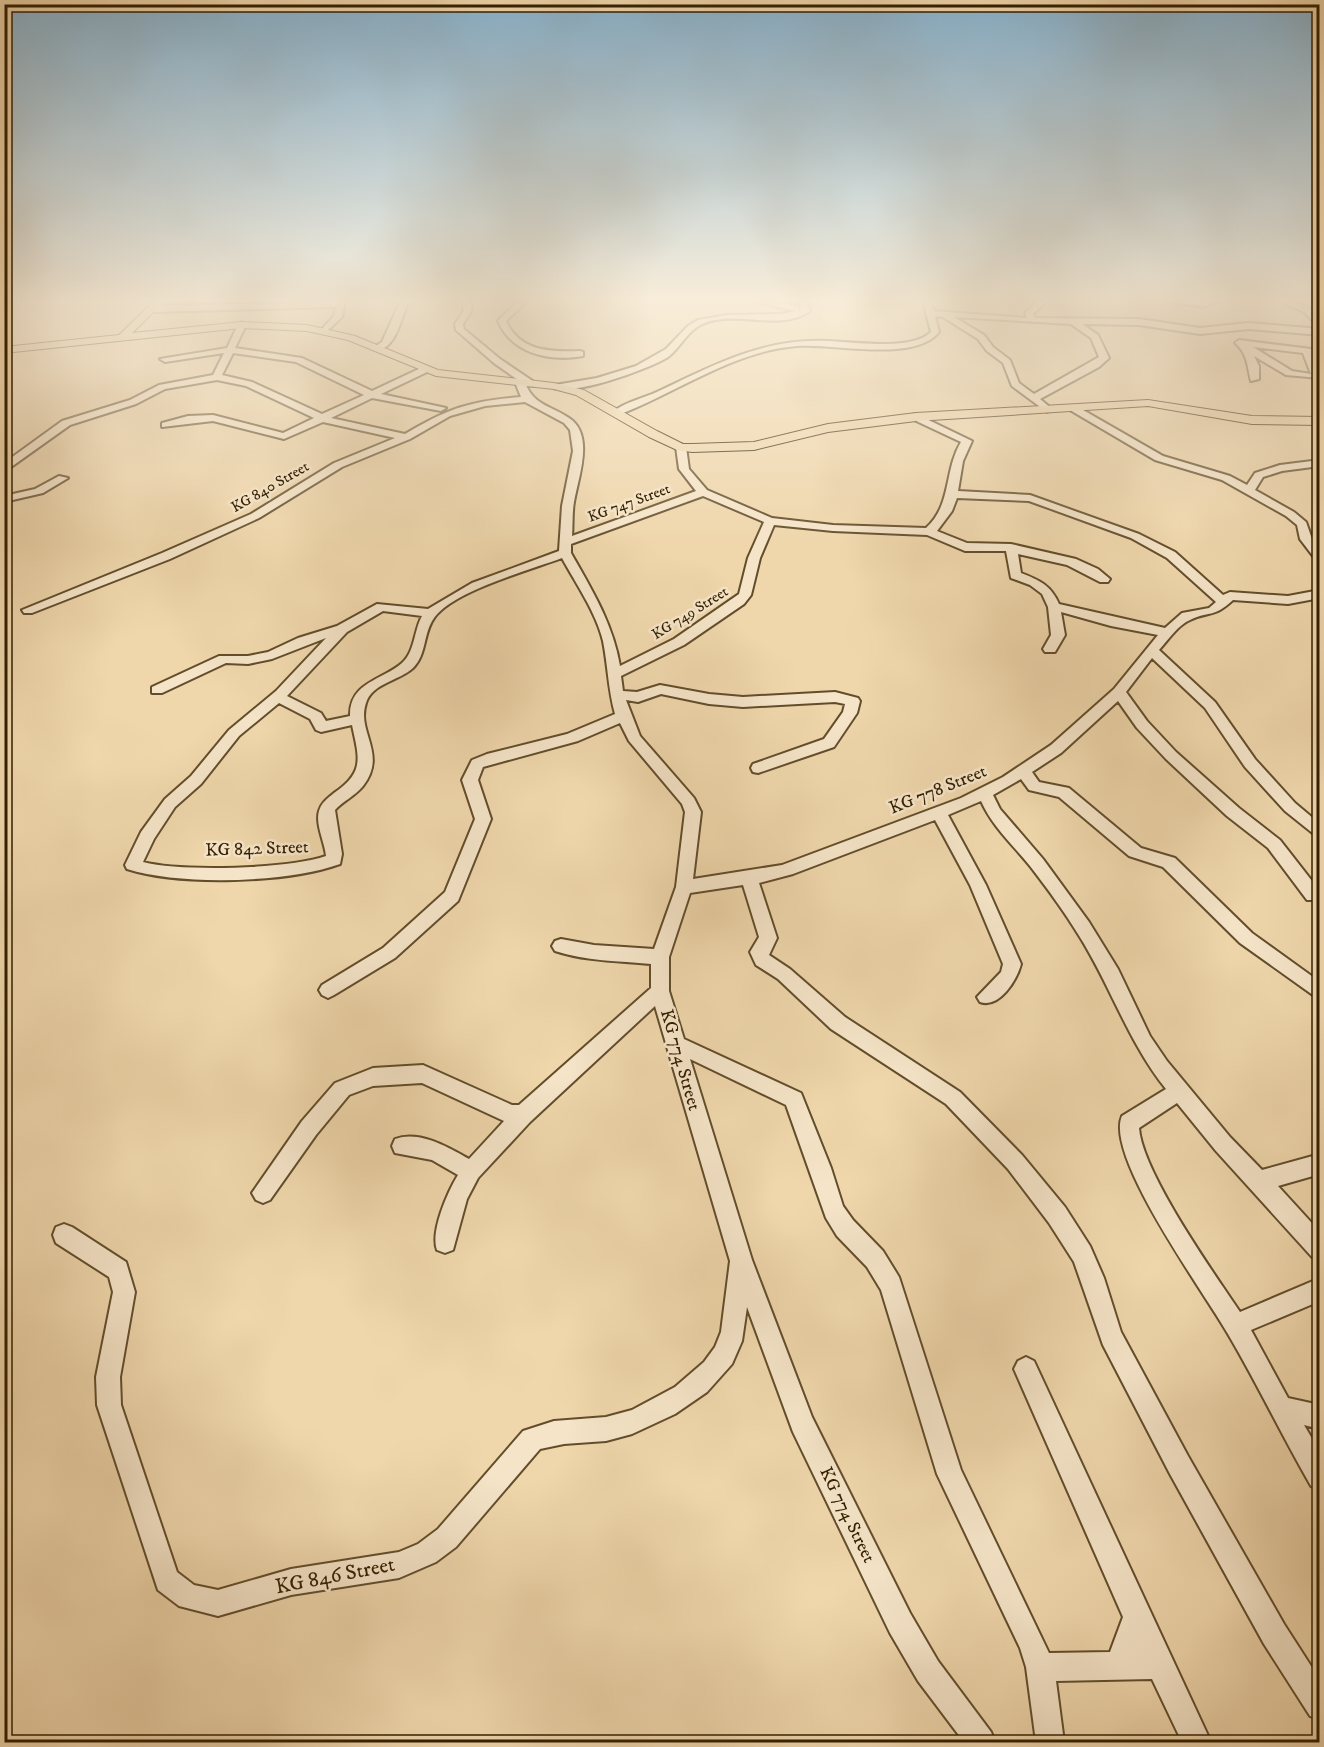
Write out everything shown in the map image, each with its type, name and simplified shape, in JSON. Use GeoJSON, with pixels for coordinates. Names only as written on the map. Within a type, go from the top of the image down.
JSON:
{"type":"FeatureCollection","features":[{"type":"Feature","properties":{"kind":"main road"},"geometry":{"type":"LineString","coordinates":[[498,384],[526,388],[554,386],[589,396],[681,447],[754,446],[806,432],[916,417],[1160,403],[1238,418],[1320,421]]}},
{"type":"Feature","properties":{"kind":"street"},"geometry":{"type":"LineString","coordinates":[[4,469],[66,423],[133,402],[162,387],[181,384]]}},
{"type":"Feature","properties":{"kind":"street"},"geometry":{"type":"LineString","coordinates":[[247,384],[324,419],[406,437]]}},
{"type":"Feature","properties":{"kind":"street"},"geometry":{"type":"LineString","coordinates":[[348,384],[372,395],[441,408]]}},
{"type":"Feature","properties":{"kind":"street"},"geometry":{"type":"LineString","coordinates":[[166,425],[188,419],[213,418],[284,436],[396,384]]}},
{"type":"Feature","properties":{"kind":"street"},"geometry":{"type":"LineString","coordinates":[[342,629],[278,697],[316,716],[321,728],[358,719],[359,702],[364,694],[414,659],[430,614],[468,591],[565,548],[578,451],[575,430],[568,421],[521,384]]}},
{"type":"Feature","properties":{"kind":"street"},"geometry":{"type":"LineString","coordinates":[[554,386],[568,384]]}},
{"type":"Feature","properties":{"kind":"street"},"geometry":{"type":"LineString","coordinates":[[618,412],[641,404],[681,384]]}},
{"type":"Feature","properties":{"kind":"street"},"geometry":{"type":"LineString","coordinates":[[1016,384],[1047,409]]}},
{"type":"Feature","properties":{"kind":"street"},"geometry":{"type":"LineString","coordinates":[[1034,398],[1061,384]]}},
{"type":"Feature","properties":{"kind":"street","name":"KG 840 Street"},"geometry":{"type":"LineString","coordinates":[[28,610],[166,556],[255,516],[338,465],[406,437],[446,414],[526,388]]}},
{"type":"Feature","properties":{"kind":"street"},"geometry":{"type":"LineString","coordinates":[[1073,408],[1159,458],[1226,478],[1250,490],[1298,519],[1302,524],[1306,539],[1320,557]]}},
{"type":"Feature","properties":{"kind":"street"},"geometry":{"type":"LineString","coordinates":[[916,417],[967,441],[959,454],[953,494],[938,524],[929,532]]}},
{"type":"Feature","properties":{"kind":"street"},"geometry":{"type":"LineString","coordinates":[[681,447],[684,469],[703,492],[770,521],[833,528],[929,532],[965,547],[1011,548],[1028,554],[1072,561],[1104,579]]}},
{"type":"Feature","properties":{"kind":"street"},"geometry":{"type":"LineString","coordinates":[[1250,490],[1259,475],[1280,468],[1320,463]]}},
{"type":"Feature","properties":{"kind":"street"},"geometry":{"type":"LineString","coordinates":[[4,499],[39,490],[63,478]]}},
{"type":"Feature","properties":{"kind":"street","name":"KG 747 Street"},"geometry":{"type":"LineString","coordinates":[[565,548],[703,492]]}},
{"type":"Feature","properties":{"kind":"street"},"geometry":{"type":"LineString","coordinates":[[953,494],[1030,498],[1136,536],[1171,555],[1223,602]]}},
{"type":"Feature","properties":{"kind":"street","name":"KG 749 Street"},"geometry":{"type":"LineString","coordinates":[[613,675],[679,642],[740,601],[745,595],[754,558],[770,521]]}},
{"type":"Feature","properties":{"kind":"street","name":"KG 774 Street"},"geometry":{"type":"LineString","coordinates":[[565,548],[609,640],[617,695],[633,738],[689,802],[693,812],[684,887],[660,957],[660,991],[741,1260],[802,1423],[900,1623],[928,1671],[981,1743]]}},
{"type":"Feature","properties":{"kind":"street"},"geometry":{"type":"LineString","coordinates":[[1011,548],[1016,575],[1043,587],[1052,597],[1058,635],[1050,649]]}},
{"type":"Feature","properties":{"kind":"street","name":"KG 778 Street"},"geometry":{"type":"LineString","coordinates":[[684,887],[787,870],[985,794],[1056,749],[1119,692],[1151,650],[1187,616],[1213,611],[1227,597],[1238,595],[1288,600],[1320,594]]}},
{"type":"Feature","properties":{"kind":"street"},"geometry":{"type":"LineString","coordinates":[[156,690],[224,659],[261,659],[303,641],[342,629],[381,607],[430,614]]}},
{"type":"Feature","properties":{"kind":"street"},"geometry":{"type":"LineString","coordinates":[[1054,607],[1076,610],[1111,622],[1167,633]]}},
{"type":"Feature","properties":{"kind":"street"},"geometry":{"type":"LineString","coordinates":[[1151,650],[1210,705],[1250,763],[1290,807],[1320,833]]}},
{"type":"Feature","properties":{"kind":"street"},"geometry":{"type":"LineString","coordinates":[[617,695],[638,697],[660,689],[709,699],[743,702],[835,697],[853,701],[850,713],[829,743],[758,768]]}},
{"type":"Feature","properties":{"kind":"street"},"geometry":{"type":"LineString","coordinates":[[1119,692],[1130,710],[1171,753],[1228,808],[1262,833],[1288,859],[1313,895]]}},
{"type":"Feature","properties":{"kind":"street","name":"KG 842 Street"},"geometry":{"type":"LineString","coordinates":[[278,697],[234,733],[196,780],[165,809],[147,836],[134,865],[155,870],[239,872],[320,866],[330,862],[335,857],[328,809],[353,789],[362,778],[366,761],[366,747],[358,719]]}},
{"type":"Feature","properties":{"kind":"street"},"geometry":{"type":"LineString","coordinates":[[328,990],[389,953],[452,896],[483,819],[470,780],[477,764],[487,759],[566,742],[587,735],[623,716]]}},
{"type":"Feature","properties":{"kind":"street"},"geometry":{"type":"LineString","coordinates":[[1023,770],[1034,786],[1069,795],[1139,855],[1168,862],[1246,938],[1320,992]]}},
{"type":"Feature","properties":{"kind":"street"},"geometry":{"type":"LineString","coordinates":[[985,794],[993,812],[1037,863],[1083,927],[1112,974],[1143,1042],[1179,1091],[1320,1249]]}},
{"type":"Feature","properties":{"kind":"street"},"geometry":{"type":"LineString","coordinates":[[939,813],[978,885],[1012,964],[1009,976],[986,998]]}},
{"type":"Feature","properties":{"kind":"street"},"geometry":{"type":"LineString","coordinates":[[749,878],[768,938],[759,952],[762,960],[784,974],[838,1023],[953,1098],[1015,1162],[1057,1215],[1082,1254],[1093,1278],[1111,1337],[1179,1465],[1274,1634],[1320,1706]]}},
{"type":"Feature","properties":{"kind":"street"},"geometry":{"type":"LineString","coordinates":[[561,946],[594,952],[660,957]]}},
{"type":"Feature","properties":{"kind":"street"},"geometry":{"type":"LineString","coordinates":[[446,1242],[457,1196],[471,1171],[523,1115],[660,991]]}},
{"type":"Feature","properties":{"kind":"street"},"geometry":{"type":"LineString","coordinates":[[675,1044],[794,1099],[834,1211],[845,1228],[875,1258],[891,1285],[950,1474],[1032,1644],[1040,1667],[1050,1743]]}},
{"type":"Feature","properties":{"kind":"street"},"geometry":{"type":"LineString","coordinates":[[263,1193],[309,1128],[342,1089],[373,1077],[423,1074],[511,1114],[523,1115]]}},
{"type":"Feature","properties":{"kind":"street"},"geometry":{"type":"LineString","coordinates":[[1179,1091],[1129,1123],[1128,1136],[1158,1201],[1236,1325],[1320,1478]]}},
{"type":"Feature","properties":{"kind":"street"},"geometry":{"type":"LineString","coordinates":[[402,1146],[435,1151],[471,1171]]}},
{"type":"Feature","properties":{"kind":"street"},"geometry":{"type":"LineString","coordinates":[[1258,1181],[1320,1164]]}},
{"type":"Feature","properties":{"kind":"street","name":"KG 846 Street"},"geometry":{"type":"LineString","coordinates":[[64,1236],[118,1270],[123,1279],[124,1292],[108,1377],[109,1405],[167,1581],[188,1597],[218,1603],[291,1582],[399,1565],[427,1553],[447,1538],[532,1440],[550,1432],[617,1427],[665,1406],[700,1384],[720,1364],[730,1341],[741,1260]]}},
{"type":"Feature","properties":{"kind":"street"},"geometry":{"type":"LineString","coordinates":[[1236,1325],[1320,1289]]}},
{"type":"Feature","properties":{"kind":"street"},"geometry":{"type":"LineString","coordinates":[[1026,1369],[1137,1617],[1162,1665],[1197,1743]]}},
{"type":"Feature","properties":{"kind":"street"},"geometry":{"type":"LineString","coordinates":[[1280,1408],[1320,1417]]}},
{"type":"Feature","properties":{"kind":"street"},"geometry":{"type":"LineString","coordinates":[[1119,1665],[1137,1617]]}},
{"type":"Feature","properties":{"kind":"street"},"geometry":{"type":"LineString","coordinates":[[1040,1667],[1162,1665]]}}]}
